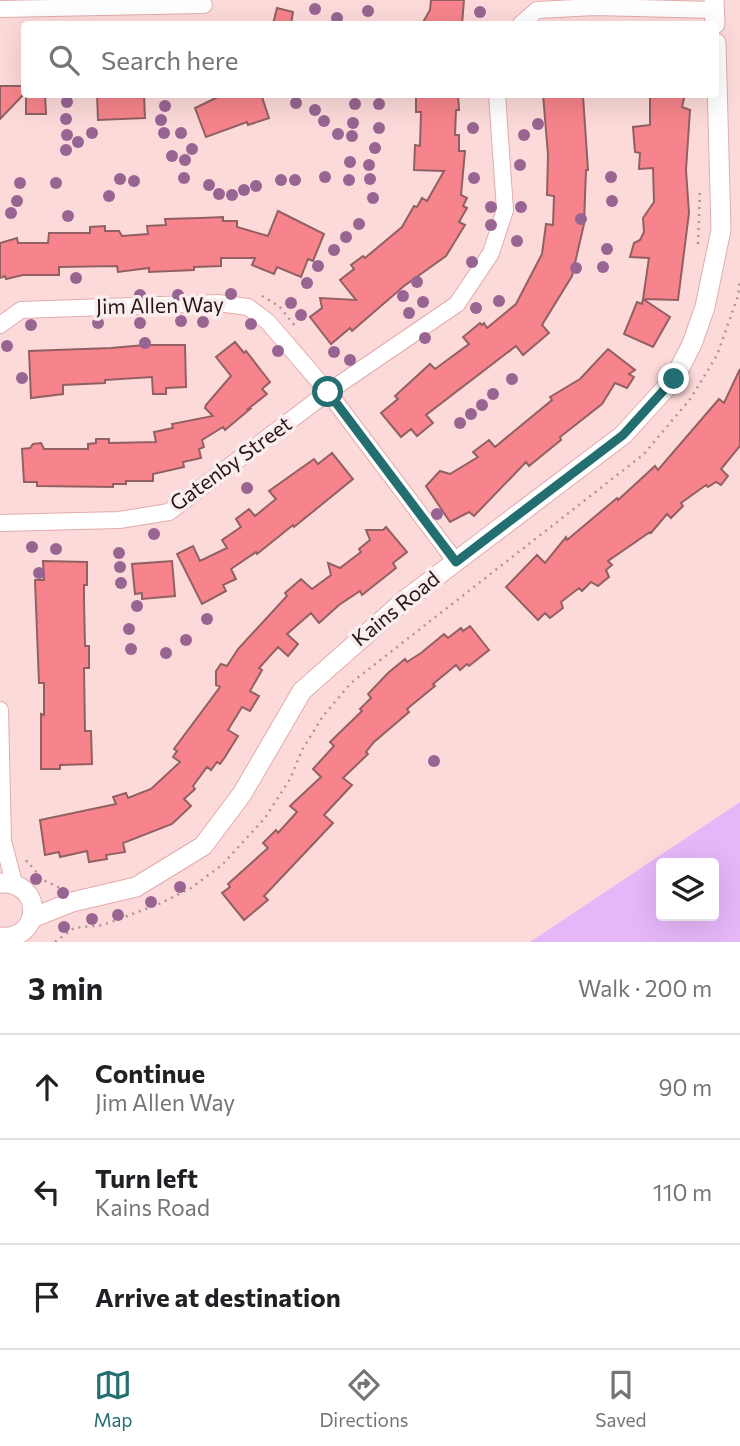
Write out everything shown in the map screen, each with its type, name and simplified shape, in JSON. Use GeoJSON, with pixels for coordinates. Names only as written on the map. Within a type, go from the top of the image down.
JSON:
{"type":"FeatureCollection","features":[{"type":"Feature","properties":{"kind":"street"},"geometry":{"type":"LineString","coordinates":[[0,9],[204,5]]}},
{"type":"Feature","properties":{"kind":"street"},"geometry":{"type":"LineString","coordinates":[[524,21],[537,10],[594,7],[714,12]]}},
{"type":"Feature","properties":{"kind":"street","name":"Gatenby Street"},"geometry":{"type":"LineString","coordinates":[[0,523],[119,520],[169,512],[328,392],[457,304],[491,253],[505,210],[497,98]]}},
{"type":"Feature","properties":{"kind":"street","name":"Kains Road"},"geometry":{"type":"LineString","coordinates":[[16,882],[68,895],[136,887],[203,846],[242,794],[302,691],[355,642],[623,435],[674,379],[692,344],[705,307],[721,230],[717,98]]}},
{"type":"Feature","properties":{"kind":"street","name":"Jim Allen Way"},"geometry":{"type":"LineString","coordinates":[[0,325],[21,310],[218,303],[248,307],[268,322],[328,392],[456,562]]}},
{"type":"Feature","properties":{"kind":"street"},"geometry":{"type":"LineString","coordinates":[[0,710],[2,848],[16,882],[33,909],[32,918]]}},
{"type":"Feature","properties":{"kind":"street","name":"Kains Road"},"geometry":{"type":"LineString","coordinates":[[0,937],[12,937],[21,933],[32,918],[68,895]]}},
{"type":"Feature","properties":{"kind":"path"},"geometry":{"type":"LineString","coordinates":[[698,252],[701,183]]}},
{"type":"Feature","properties":{"kind":"path"},"geometry":{"type":"LineString","coordinates":[[55,942],[74,928],[103,925],[159,904],[191,888],[222,865],[265,818],[290,779],[309,738],[323,716],[351,683],[644,454],[691,398],[717,355],[738,296],[740,279]]}},
{"type":"Feature","properties":{"kind":"path"},"geometry":{"type":"LineString","coordinates":[[16,882],[27,861],[43,880],[68,895]]}},
{"type":"Feature","properties":{"kind":"shaded area"},"geometry":{"type":"Polygon","coordinates":[[[740,802],[740,942],[530,942],[656,858],[740,802]]]}},
{"type":"Feature","properties":{"kind":"building"},"geometry":{"type":"Polygon","coordinates":[[[431,0],[464,0],[462,21],[424,21],[430,10],[431,0]]]}},
{"type":"Feature","properties":{"kind":"building"},"geometry":{"type":"Polygon","coordinates":[[[277,8],[293,12],[292,21],[274,21],[277,8]]]}},
{"type":"Feature","properties":{"kind":"building"},"geometry":{"type":"Polygon","coordinates":[[[0,86],[21,86],[21,97],[0,119],[0,86]]]}},
{"type":"Feature","properties":{"kind":"building"},"geometry":{"type":"Polygon","coordinates":[[[26,98],[45,98],[46,114],[26,114],[26,98]]]}},
{"type":"Feature","properties":{"kind":"building"},"geometry":{"type":"Polygon","coordinates":[[[97,98],[144,98],[145,118],[98,120],[97,98]]]}},
{"type":"Feature","properties":{"kind":"building"},"geometry":{"type":"Polygon","coordinates":[[[216,98],[262,98],[269,118],[248,125],[247,122],[206,137],[195,108],[216,98]]]}},
{"type":"Feature","properties":{"kind":"building"},"geometry":{"type":"Polygon","coordinates":[[[416,98],[458,98],[455,135],[459,135],[459,151],[465,151],[461,195],[467,198],[463,206],[467,208],[459,222],[465,225],[446,256],[404,286],[352,331],[350,328],[331,344],[310,317],[322,308],[320,298],[356,300],[340,280],[354,269],[351,265],[363,256],[365,258],[402,227],[422,198],[427,201],[444,171],[414,170],[415,145],[420,146],[421,112],[416,112],[416,98]]]}},
{"type":"Feature","properties":{"kind":"building"},"geometry":{"type":"Polygon","coordinates":[[[543,98],[583,98],[588,170],[584,224],[572,276],[542,325],[549,333],[523,355],[516,346],[426,415],[433,423],[417,436],[411,429],[401,437],[381,413],[398,399],[395,396],[430,364],[435,369],[469,344],[463,337],[480,323],[484,323],[487,328],[516,304],[542,254],[546,224],[553,225],[554,196],[547,195],[548,155],[543,98]]]}},
{"type":"Feature","properties":{"kind":"building"},"geometry":{"type":"Polygon","coordinates":[[[650,98],[684,98],[682,107],[690,110],[686,170],[689,213],[678,300],[643,299],[649,258],[630,257],[634,243],[640,240],[644,232],[643,218],[654,202],[653,168],[639,169],[640,153],[635,152],[633,127],[650,125],[650,98]]]}},
{"type":"Feature","properties":{"kind":"building"},"geometry":{"type":"Polygon","coordinates":[[[278,211],[324,234],[313,261],[308,259],[301,277],[277,267],[274,274],[252,265],[255,258],[221,258],[221,266],[194,267],[194,270],[149,272],[149,268],[118,272],[117,266],[59,267],[59,275],[0,278],[0,243],[17,238],[18,243],[48,243],[49,233],[90,233],[90,227],[105,226],[105,231],[119,231],[122,236],[148,234],[147,226],[166,225],[165,219],[223,217],[223,221],[237,221],[237,227],[268,236],[278,211]]]}},
{"type":"Feature","properties":{"kind":"building"},"geometry":{"type":"Polygon","coordinates":[[[643,299],[670,317],[653,347],[624,334],[637,302],[642,304],[643,299]]]}},
{"type":"Feature","properties":{"kind":"building"},"geometry":{"type":"Polygon","coordinates":[[[235,342],[244,353],[246,351],[270,382],[262,389],[267,394],[225,430],[223,427],[202,440],[204,447],[199,449],[201,458],[183,462],[184,467],[153,474],[153,481],[126,481],[126,484],[113,484],[113,487],[37,486],[37,482],[24,482],[22,449],[30,448],[33,444],[41,443],[44,449],[88,449],[88,444],[96,443],[96,439],[109,439],[109,443],[156,442],[154,432],[173,428],[172,424],[213,416],[205,408],[206,405],[231,376],[216,357],[235,342]]]}},
{"type":"Feature","properties":{"kind":"building"},"geometry":{"type":"Polygon","coordinates":[[[185,345],[186,387],[166,388],[166,394],[153,394],[152,377],[105,380],[105,383],[63,385],[63,394],[31,398],[29,351],[185,345]]]}},
{"type":"Feature","properties":{"kind":"building"},"geometry":{"type":"Polygon","coordinates":[[[608,349],[635,370],[629,374],[634,377],[627,388],[615,383],[602,404],[529,466],[526,462],[474,516],[469,512],[450,522],[426,486],[440,471],[450,474],[478,457],[473,452],[489,440],[495,447],[552,400],[550,397],[580,379],[608,349]]]}},
{"type":"Feature","properties":{"kind":"building"},"geometry":{"type":"Polygon","coordinates":[[[740,369],[740,446],[721,469],[728,476],[721,485],[716,482],[708,487],[706,485],[681,503],[683,506],[671,518],[667,514],[651,533],[608,561],[612,565],[606,570],[609,577],[598,586],[591,582],[582,591],[579,588],[561,602],[563,608],[550,618],[545,613],[538,620],[506,587],[537,555],[545,563],[566,537],[567,540],[617,498],[618,500],[655,466],[658,470],[719,399],[724,403],[740,369]]]}},
{"type":"Feature","properties":{"kind":"building"},"geometry":{"type":"Polygon","coordinates":[[[332,453],[353,479],[294,527],[293,525],[257,554],[256,552],[231,569],[236,579],[223,585],[226,591],[202,604],[177,554],[193,546],[200,561],[227,548],[222,540],[241,527],[236,519],[249,509],[255,516],[276,499],[269,491],[314,459],[318,464],[332,453]]]}},
{"type":"Feature","properties":{"kind":"building"},"geometry":{"type":"Polygon","coordinates":[[[386,527],[407,552],[393,563],[396,568],[362,595],[360,591],[339,605],[319,623],[311,613],[287,634],[298,644],[288,656],[278,647],[259,668],[262,670],[250,691],[259,696],[250,711],[242,707],[228,730],[238,736],[220,764],[217,762],[211,770],[207,767],[193,786],[195,789],[184,799],[191,806],[172,824],[123,843],[125,852],[106,855],[107,859],[89,862],[87,851],[60,857],[59,852],[45,855],[40,820],[116,804],[113,797],[126,793],[128,798],[151,789],[180,762],[173,757],[177,751],[174,749],[220,687],[216,685],[216,671],[221,664],[227,666],[238,649],[287,596],[285,593],[301,579],[312,589],[331,575],[328,563],[340,568],[361,552],[359,549],[370,540],[366,530],[383,530],[386,527]]]}},
{"type":"Feature","properties":{"kind":"building"},"geometry":{"type":"Polygon","coordinates":[[[43,561],[87,562],[84,600],[85,646],[89,646],[89,668],[84,668],[85,731],[91,731],[92,764],[60,765],[60,769],[41,769],[44,683],[39,683],[35,580],[44,580],[43,561]]]}},
{"type":"Feature","properties":{"kind":"building"},"geometry":{"type":"Polygon","coordinates":[[[172,561],[175,596],[142,599],[142,593],[135,594],[132,564],[172,561]]]}},
{"type":"Feature","properties":{"kind":"building"},"geometry":{"type":"Polygon","coordinates":[[[470,626],[489,650],[469,666],[467,664],[460,670],[456,665],[374,742],[366,752],[368,754],[343,778],[352,785],[324,815],[333,823],[264,896],[268,900],[244,920],[222,893],[230,887],[228,884],[268,848],[263,843],[276,830],[278,833],[297,812],[290,806],[321,777],[313,769],[334,746],[330,742],[362,711],[360,709],[371,698],[368,694],[388,673],[405,659],[407,662],[421,653],[444,634],[448,638],[461,628],[463,631],[470,626]]]}},
{"type":"Feature","properties":{"kind":"route"},"geometry":{"type":"LineString","coordinates":[[328,392],[456,562],[623,435],[674,379]]}}]}
